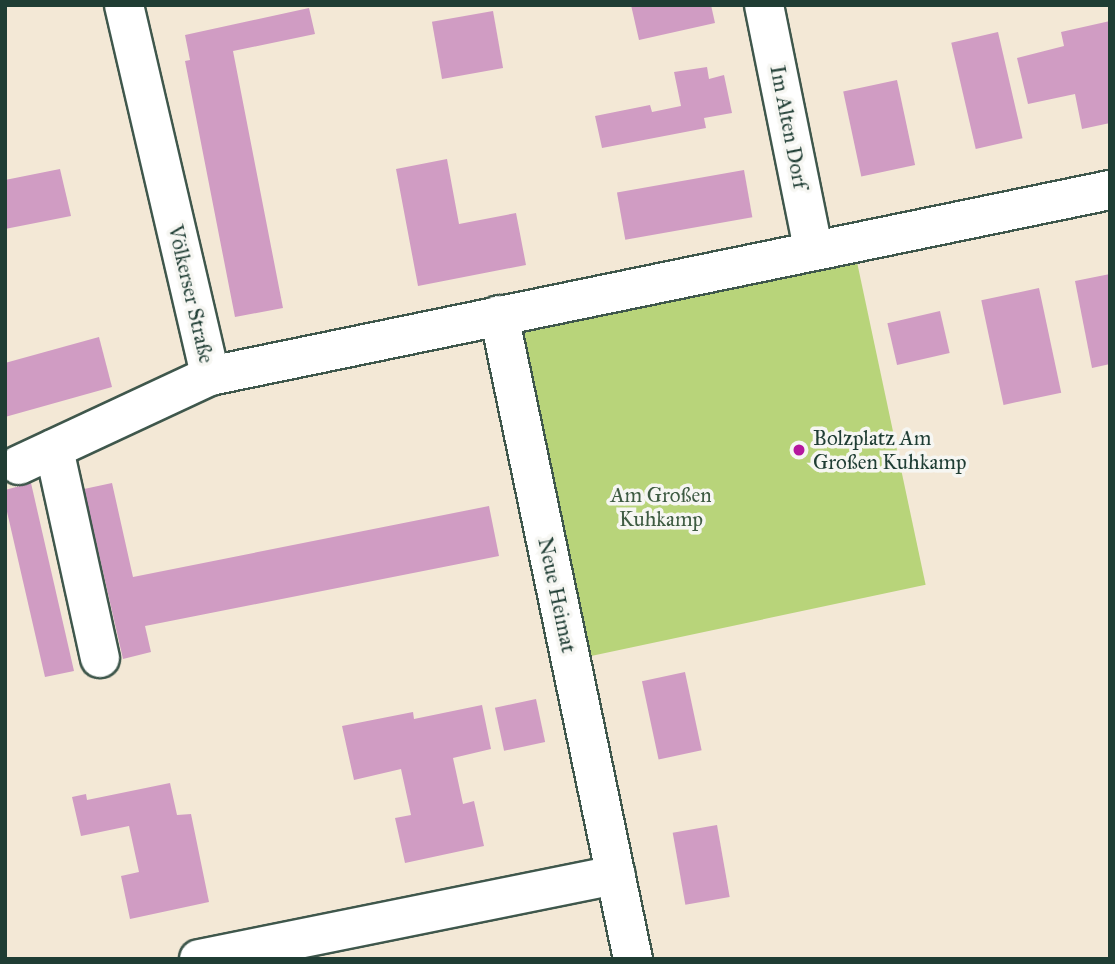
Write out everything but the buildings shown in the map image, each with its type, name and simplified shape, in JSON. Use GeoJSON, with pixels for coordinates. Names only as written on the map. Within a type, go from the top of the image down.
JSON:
{"type":"FeatureCollection","features":[{"type":"Feature","properties":{"kind":"street","name":"Völkerser Straße"},"geometry":{"type":"LineString","coordinates":[[19,466],[210,376],[124,5]]}},
{"type":"Feature","properties":{"kind":"street","name":"Im Alten Dorf"},"geometry":{"type":"LineString","coordinates":[[764,5],[813,248]]}},
{"type":"Feature","properties":{"kind":"street"},"geometry":{"type":"LineString","coordinates":[[210,376],[813,248],[1110,190]]}},
{"type":"Feature","properties":{"kind":"street","name":"Neue Heimat"},"geometry":{"type":"LineString","coordinates":[[499,315],[633,959]]}},
{"type":"Feature","properties":{"kind":"street"},"geometry":{"type":"LineString","coordinates":[[54,449],[100,658]]}},
{"type":"Feature","properties":{"kind":"street"},"geometry":{"type":"LineString","coordinates":[[199,959],[616,875]]}},
{"type":"Feature","properties":{"kind":"green space","name":"Am Großen Kuhkamp"},"geometry":{"type":"Polygon","coordinates":[[[857,262],[926,585],[591,656],[522,333],[857,262]]]}},
{"type":"Feature","properties":{"kind":"place","name":"Bolzplatz Am Großen Kuhkamp"},"geometry":{"type":"Point","coordinates":[799,450]}}]}
